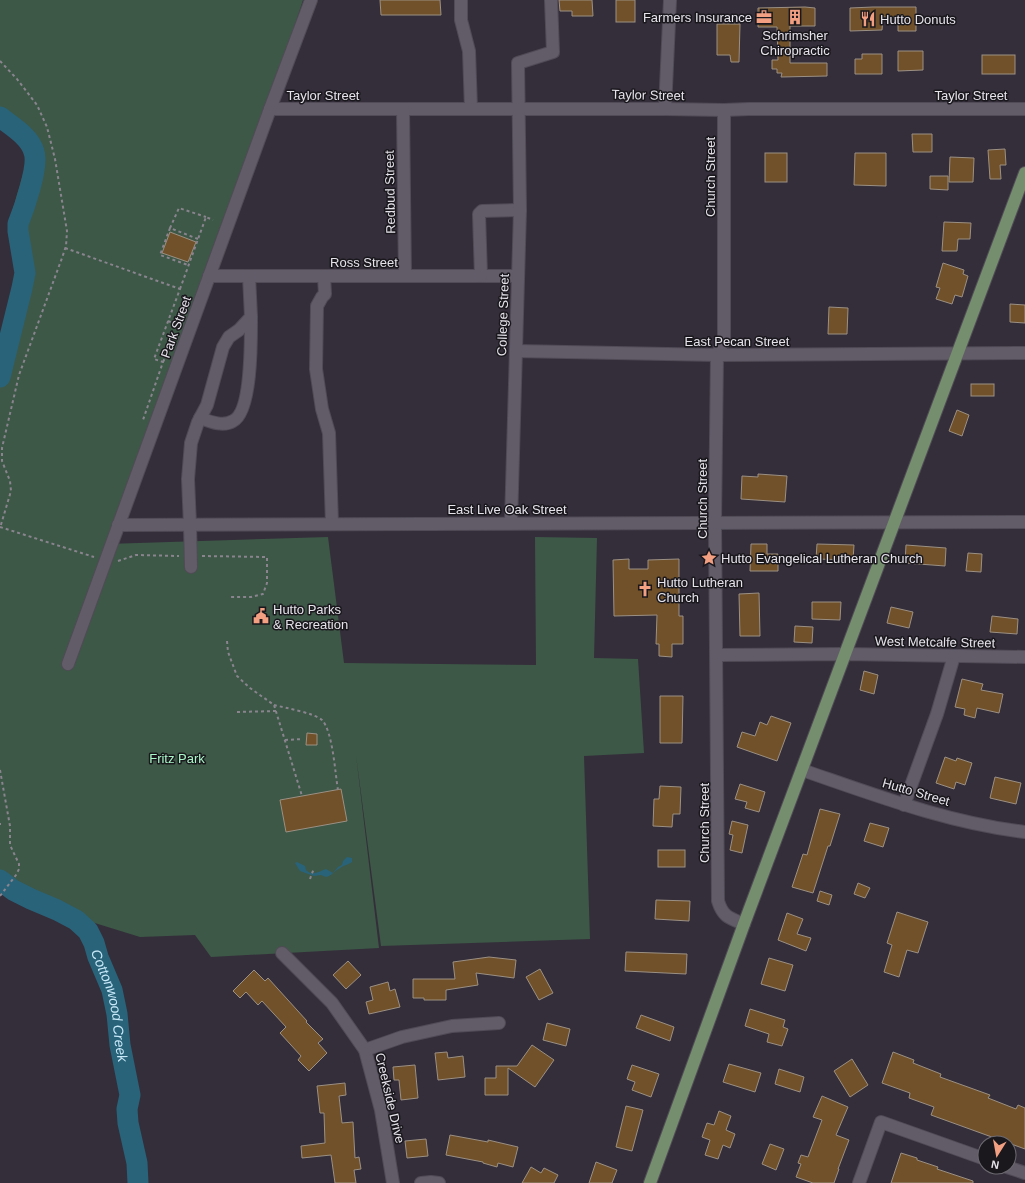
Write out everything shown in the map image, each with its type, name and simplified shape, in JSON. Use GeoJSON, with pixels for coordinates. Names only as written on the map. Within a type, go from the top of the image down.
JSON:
{"type":"FeatureCollection","features":[{"type":"Feature","properties":{"kind":"main road"},"geometry":{"type":"LineString","coordinates":[[650,1183],[744,924],[1025,174]]}},
{"type":"Feature","properties":{"kind":"street","name":"Park Street"},"geometry":{"type":"LineString","coordinates":[[68,664],[311,0]]}},
{"type":"Feature","properties":{"kind":"street"},"geometry":{"type":"LineString","coordinates":[[462,0],[461,20],[469,51],[471,108]]}},
{"type":"Feature","properties":{"kind":"street","name":"College Street"},"geometry":{"type":"LineString","coordinates":[[511,523],[520,210],[518,63],[553,52],[552,0]]}},
{"type":"Feature","properties":{"kind":"street"},"geometry":{"type":"LineString","coordinates":[[665,108],[670,0]]}},
{"type":"Feature","properties":{"kind":"street","name":"Taylor Street"},"geometry":{"type":"LineString","coordinates":[[270,109],[665,108],[724,110],[1025,108]]}},
{"type":"Feature","properties":{"kind":"street","name":"Redbud Street"},"geometry":{"type":"LineString","coordinates":[[403,109],[405,276]]}},
{"type":"Feature","properties":{"kind":"street","name":"Church Street"},"geometry":{"type":"LineString","coordinates":[[724,110],[724,341],[717,355],[715,522],[718,901],[721,911],[729,918],[744,924]]}},
{"type":"Feature","properties":{"kind":"street"},"geometry":{"type":"LineString","coordinates":[[481,276],[479,214],[482,211],[520,210]]}},
{"type":"Feature","properties":{"kind":"street","name":"Ross Street"},"geometry":{"type":"LineString","coordinates":[[209,276],[518,276]]}},
{"type":"Feature","properties":{"kind":"street"},"geometry":{"type":"LineString","coordinates":[[200,418],[213,423],[224,424],[234,421],[242,412],[251,367],[252,317],[249,276]]}},
{"type":"Feature","properties":{"kind":"street"},"geometry":{"type":"LineString","coordinates":[[324,276],[325,294],[318,306],[316,369],[322,409],[329,433],[332,524]]}},
{"type":"Feature","properties":{"kind":"street"},"geometry":{"type":"LineString","coordinates":[[191,561],[188,479],[191,443],[200,418],[207,405],[223,348],[229,337],[239,330],[252,317]]}},
{"type":"Feature","properties":{"kind":"street","name":"East Pecan Street"},"geometry":{"type":"LineString","coordinates":[[516,351],[717,355],[1025,353]]}},
{"type":"Feature","properties":{"kind":"street","name":"East Live Oak Street"},"geometry":{"type":"LineString","coordinates":[[118,525],[1025,522]]}},
{"type":"Feature","properties":{"kind":"street","name":"West Metcalfe Street"},"geometry":{"type":"LineString","coordinates":[[717,655],[845,654],[1025,657]]}},
{"type":"Feature","properties":{"kind":"street"},"geometry":{"type":"LineString","coordinates":[[904,805],[937,714],[954,656]]}},
{"type":"Feature","properties":{"kind":"street","name":"Hutto Street"},"geometry":{"type":"LineString","coordinates":[[802,770],[917,809],[1000,829],[1025,832]]}},
{"type":"Feature","properties":{"kind":"street","name":"Creekside Drive"},"geometry":{"type":"LineString","coordinates":[[282,953],[332,1003],[365,1050],[381,1110],[393,1183]]}},
{"type":"Feature","properties":{"kind":"street"},"geometry":{"type":"LineString","coordinates":[[365,1050],[402,1037],[452,1026],[499,1023]]}},
{"type":"Feature","properties":{"kind":"street"},"geometry":{"type":"LineString","coordinates":[[859,1183],[881,1122],[977,1156]]}},
{"type":"Feature","properties":{"kind":"street"},"geometry":{"type":"LineString","coordinates":[[421,1183],[439,1183]]}},
{"type":"Feature","properties":{"kind":"path"},"geometry":{"type":"LineString","coordinates":[[0,61],[17,79],[37,105],[47,127],[56,159],[67,231],[65,248],[19,376],[2,452],[2,461],[10,481],[11,491],[0,527],[106,559],[119,560],[136,555],[191,561],[267,557],[267,583],[263,594],[251,597],[231,598]]}},
{"type":"Feature","properties":{"kind":"path"},"geometry":{"type":"LineString","coordinates":[[188,265],[160,255],[179,208],[213,220]]}},
{"type":"Feature","properties":{"kind":"path"},"geometry":{"type":"LineString","coordinates":[[148,422],[143,420],[163,362],[154,358],[206,217]]}},
{"type":"Feature","properties":{"kind":"path"},"geometry":{"type":"LineString","coordinates":[[170,228],[198,239]]}},
{"type":"Feature","properties":{"kind":"path"},"geometry":{"type":"LineString","coordinates":[[65,248],[180,289]]}},
{"type":"Feature","properties":{"kind":"path"},"geometry":{"type":"LineString","coordinates":[[168,321],[183,327]]}},
{"type":"Feature","properties":{"kind":"path"},"geometry":{"type":"LineString","coordinates":[[226,641],[228,652],[237,676],[244,684],[274,705],[301,711],[321,720],[329,732],[338,790]]}},
{"type":"Feature","properties":{"kind":"path"},"geometry":{"type":"LineString","coordinates":[[274,705],[302,796]]}},
{"type":"Feature","properties":{"kind":"path"},"geometry":{"type":"LineString","coordinates":[[237,712],[276,711]]}},
{"type":"Feature","properties":{"kind":"path"},"geometry":{"type":"LineString","coordinates":[[285,740],[303,739]]}},
{"type":"Feature","properties":{"kind":"path"},"geometry":{"type":"LineString","coordinates":[[0,770],[10,826],[10,845],[19,864],[16,875],[1,895]]}},
{"type":"Feature","properties":{"kind":"path"},"geometry":{"type":"LineString","coordinates":[[311,878],[314,869]]}},
{"type":"Feature","properties":{"kind":"green space","name":"Fritz Park"},"geometry":{"type":"Polygon","coordinates":[[[0,0],[303,0],[284,58],[220,227],[107,544],[328,537],[344,663],[536,665],[535,537],[597,538],[594,658],[638,659],[644,753],[584,756],[590,939],[381,946],[356,755],[379,948],[211,957],[195,935],[140,937],[14,898],[0,886],[0,363],[19,279],[12,212],[29,153],[0,123],[0,0]]]}},
{"type":"Feature","properties":{"kind":"water"},"geometry":{"type":"Polygon","coordinates":[[[347,857],[352,858],[352,862],[334,871],[338,867],[342,865],[343,861],[347,857]]]}},
{"type":"Feature","properties":{"kind":"water"},"geometry":{"type":"Polygon","coordinates":[[[297,862],[305,866],[306,870],[314,873],[326,869],[333,873],[326,877],[321,875],[314,876],[300,871],[295,863],[297,862]]]}},
{"type":"Feature","properties":{"kind":"building"},"geometry":{"type":"Polygon","coordinates":[[[380,0],[440,0],[441,15],[381,15],[380,0]]]}},
{"type":"Feature","properties":{"kind":"building"},"geometry":{"type":"Polygon","coordinates":[[[559,0],[592,0],[593,16],[572,16],[572,11],[560,11],[559,0]]]}},
{"type":"Feature","properties":{"kind":"building"},"geometry":{"type":"Polygon","coordinates":[[[616,0],[635,0],[635,22],[616,22],[616,0]]]}},
{"type":"Feature","properties":{"kind":"building"},"geometry":{"type":"Polygon","coordinates":[[[916,7],[916,31],[898,31],[898,17],[883,17],[882,30],[850,31],[850,8],[916,7]]]}},
{"type":"Feature","properties":{"kind":"building"},"geometry":{"type":"Polygon","coordinates":[[[758,8],[815,8],[815,26],[790,26],[790,63],[827,63],[827,76],[781,77],[782,73],[777,73],[777,69],[772,69],[772,60],[778,60],[777,27],[758,27],[758,8]]]}},
{"type":"Feature","properties":{"kind":"building"},"geometry":{"type":"Polygon","coordinates":[[[717,24],[740,24],[739,62],[731,62],[730,55],[717,55],[717,24]]]}},
{"type":"Feature","properties":{"kind":"building"},"geometry":{"type":"Polygon","coordinates":[[[898,51],[923,51],[923,70],[898,71],[898,51]]]}},
{"type":"Feature","properties":{"kind":"building"},"geometry":{"type":"Polygon","coordinates":[[[862,54],[882,54],[882,74],[855,74],[855,59],[862,59],[862,54]]]}},
{"type":"Feature","properties":{"kind":"building"},"geometry":{"type":"Polygon","coordinates":[[[982,55],[1015,55],[1015,74],[982,74],[982,55]]]}},
{"type":"Feature","properties":{"kind":"building"},"geometry":{"type":"Polygon","coordinates":[[[912,134],[932,134],[932,152],[913,152],[912,134]]]}},
{"type":"Feature","properties":{"kind":"building"},"geometry":{"type":"Polygon","coordinates":[[[1005,149],[1006,165],[1000,165],[1001,179],[990,179],[988,150],[1005,149]]]}},
{"type":"Feature","properties":{"kind":"building"},"geometry":{"type":"Polygon","coordinates":[[[765,153],[787,153],[787,182],[765,182],[765,153]]]}},
{"type":"Feature","properties":{"kind":"building"},"geometry":{"type":"Polygon","coordinates":[[[855,153],[886,153],[886,186],[854,185],[855,153]]]}},
{"type":"Feature","properties":{"kind":"building"},"geometry":{"type":"Polygon","coordinates":[[[950,157],[974,158],[973,182],[949,182],[950,157]]]}},
{"type":"Feature","properties":{"kind":"building"},"geometry":{"type":"Polygon","coordinates":[[[930,176],[948,176],[948,190],[930,189],[930,176]]]}},
{"type":"Feature","properties":{"kind":"building"},"geometry":{"type":"Polygon","coordinates":[[[944,222],[971,223],[970,239],[958,239],[957,251],[942,251],[944,222]]]}},
{"type":"Feature","properties":{"kind":"building"},"geometry":{"type":"Polygon","coordinates":[[[170,232],[196,242],[188,262],[162,253],[170,232]]]}},
{"type":"Feature","properties":{"kind":"building"},"geometry":{"type":"Polygon","coordinates":[[[943,263],[964,270],[963,274],[968,276],[962,297],[955,295],[952,304],[936,299],[940,288],[936,287],[943,263]]]}},
{"type":"Feature","properties":{"kind":"building"},"geometry":{"type":"Polygon","coordinates":[[[1010,304],[1025,305],[1025,323],[1010,322],[1010,304]]]}},
{"type":"Feature","properties":{"kind":"building"},"geometry":{"type":"Polygon","coordinates":[[[829,307],[848,308],[847,334],[828,334],[829,307]]]}},
{"type":"Feature","properties":{"kind":"building"},"geometry":{"type":"Polygon","coordinates":[[[971,384],[994,384],[994,396],[971,396],[971,384]]]}},
{"type":"Feature","properties":{"kind":"building"},"geometry":{"type":"Polygon","coordinates":[[[957,410],[969,415],[962,436],[949,431],[957,410]]]}},
{"type":"Feature","properties":{"kind":"building"},"geometry":{"type":"Polygon","coordinates":[[[758,474],[787,476],[785,502],[741,499],[742,476],[758,477],[758,474]]]}},
{"type":"Feature","properties":{"kind":"building"},"geometry":{"type":"Polygon","coordinates":[[[751,544],[767,544],[767,554],[778,554],[778,571],[750,571],[751,544]]]}},
{"type":"Feature","properties":{"kind":"building"},"geometry":{"type":"Polygon","coordinates":[[[817,544],[854,545],[853,560],[816,559],[817,544]]]}},
{"type":"Feature","properties":{"kind":"building"},"geometry":{"type":"Polygon","coordinates":[[[906,545],[946,548],[945,566],[905,563],[906,545]]]}},
{"type":"Feature","properties":{"kind":"building"},"geometry":{"type":"Polygon","coordinates":[[[968,553],[982,554],[981,572],[966,571],[968,553]]]}},
{"type":"Feature","properties":{"kind":"building","name":"Hutto Lutheran Church"},"geometry":{"type":"Polygon","coordinates":[[[629,559],[629,569],[648,569],[648,560],[679,559],[679,616],[683,616],[683,644],[672,644],[672,657],[659,656],[659,644],[656,644],[657,615],[614,616],[613,560],[629,559]]]}},
{"type":"Feature","properties":{"kind":"building"},"geometry":{"type":"Polygon","coordinates":[[[759,593],[760,636],[740,636],[739,594],[759,593]]]}},
{"type":"Feature","properties":{"kind":"building"},"geometry":{"type":"Polygon","coordinates":[[[812,602],[841,602],[840,620],[812,619],[812,602]]]}},
{"type":"Feature","properties":{"kind":"building"},"geometry":{"type":"Polygon","coordinates":[[[891,607],[913,612],[909,628],[887,623],[891,607]]]}},
{"type":"Feature","properties":{"kind":"building"},"geometry":{"type":"Polygon","coordinates":[[[992,616],[1018,619],[1017,634],[990,632],[992,616]]]}},
{"type":"Feature","properties":{"kind":"building"},"geometry":{"type":"Polygon","coordinates":[[[795,626],[813,627],[812,643],[794,642],[795,626]]]}},
{"type":"Feature","properties":{"kind":"building"},"geometry":{"type":"Polygon","coordinates":[[[864,671],[878,675],[874,694],[860,690],[864,671]]]}},
{"type":"Feature","properties":{"kind":"building"},"geometry":{"type":"Polygon","coordinates":[[[962,679],[983,684],[981,690],[1003,694],[999,713],[977,708],[975,718],[964,715],[965,709],[955,707],[962,679]]]}},
{"type":"Feature","properties":{"kind":"building"},"geometry":{"type":"Polygon","coordinates":[[[660,696],[683,696],[682,743],[660,743],[660,696]]]}},
{"type":"Feature","properties":{"kind":"building"},"geometry":{"type":"Polygon","coordinates":[[[771,716],[791,723],[777,761],[737,747],[742,732],[755,736],[760,722],[767,725],[771,716]]]}},
{"type":"Feature","properties":{"kind":"building"},"geometry":{"type":"Polygon","coordinates":[[[307,733],[317,734],[317,745],[306,745],[307,733]]]}},
{"type":"Feature","properties":{"kind":"building"},"geometry":{"type":"Polygon","coordinates":[[[945,757],[956,761],[957,758],[972,763],[965,785],[956,782],[954,789],[936,783],[945,757]]]}},
{"type":"Feature","properties":{"kind":"building"},"geometry":{"type":"Polygon","coordinates":[[[995,777],[1021,783],[1016,804],[990,798],[995,777]]]}},
{"type":"Feature","properties":{"kind":"building"},"geometry":{"type":"Polygon","coordinates":[[[740,784],[765,792],[759,812],[745,808],[747,802],[735,799],[740,784]]]}},
{"type":"Feature","properties":{"kind":"building"},"geometry":{"type":"Polygon","coordinates":[[[660,786],[681,787],[680,814],[673,814],[672,827],[653,826],[654,799],[659,799],[660,786]]]}},
{"type":"Feature","properties":{"kind":"building"},"geometry":{"type":"Polygon","coordinates":[[[341,789],[347,821],[286,832],[280,800],[341,789]]]}},
{"type":"Feature","properties":{"kind":"building"},"geometry":{"type":"Polygon","coordinates":[[[820,809],[840,814],[813,893],[792,887],[803,854],[807,855],[820,809]]]}},
{"type":"Feature","properties":{"kind":"building"},"geometry":{"type":"Polygon","coordinates":[[[732,821],[748,825],[742,853],[730,850],[733,835],[729,834],[732,821]]]}},
{"type":"Feature","properties":{"kind":"building"},"geometry":{"type":"Polygon","coordinates":[[[870,823],[889,828],[883,847],[864,841],[870,823]]]}},
{"type":"Feature","properties":{"kind":"building"},"geometry":{"type":"Polygon","coordinates":[[[658,850],[685,850],[685,867],[658,867],[658,850]]]}},
{"type":"Feature","properties":{"kind":"building"},"geometry":{"type":"Polygon","coordinates":[[[858,883],[870,888],[865,898],[854,894],[858,883]]]}},
{"type":"Feature","properties":{"kind":"building"},"geometry":{"type":"Polygon","coordinates":[[[820,891],[832,895],[829,905],[817,901],[820,891]]]}},
{"type":"Feature","properties":{"kind":"building"},"geometry":{"type":"Polygon","coordinates":[[[656,900],[690,901],[689,921],[655,919],[656,900]]]}},
{"type":"Feature","properties":{"kind":"building"},"geometry":{"type":"Polygon","coordinates":[[[897,912],[928,922],[918,953],[907,950],[899,977],[884,972],[892,945],[887,943],[897,912]]]}},
{"type":"Feature","properties":{"kind":"building"},"geometry":{"type":"Polygon","coordinates":[[[787,913],[803,919],[797,934],[811,938],[806,951],[778,940],[787,913]]]}},
{"type":"Feature","properties":{"kind":"building"},"geometry":{"type":"Polygon","coordinates":[[[626,952],[687,954],[686,974],[625,971],[626,952]]]}},
{"type":"Feature","properties":{"kind":"building"},"geometry":{"type":"Polygon","coordinates":[[[489,957],[516,960],[514,978],[476,973],[478,985],[446,990],[446,1000],[424,1000],[424,998],[413,998],[413,979],[455,979],[453,962],[489,957]]]}},
{"type":"Feature","properties":{"kind":"building"},"geometry":{"type":"Polygon","coordinates":[[[769,958],[793,965],[785,991],[761,984],[769,958]]]}},
{"type":"Feature","properties":{"kind":"building"},"geometry":{"type":"Polygon","coordinates":[[[348,961],[361,975],[346,989],[333,975],[348,961]]]}},
{"type":"Feature","properties":{"kind":"building"},"geometry":{"type":"Polygon","coordinates":[[[540,969],[553,993],[539,1000],[526,977],[540,969]]]}},
{"type":"Feature","properties":{"kind":"building"},"geometry":{"type":"Polygon","coordinates":[[[254,970],[265,981],[268,978],[307,1021],[306,1022],[323,1039],[318,1043],[327,1053],[309,1071],[298,1060],[301,1056],[280,1033],[286,1027],[262,1001],[258,1005],[246,992],[240,998],[233,991],[254,970]]]}},
{"type":"Feature","properties":{"kind":"building"},"geometry":{"type":"Polygon","coordinates":[[[388,982],[390,991],[395,989],[400,1007],[369,1014],[366,1002],[373,1000],[370,987],[388,982]]]}},
{"type":"Feature","properties":{"kind":"building"},"geometry":{"type":"Polygon","coordinates":[[[750,1009],[785,1020],[783,1027],[788,1029],[782,1046],[767,1042],[769,1034],[745,1026],[750,1009]]]}},
{"type":"Feature","properties":{"kind":"building"},"geometry":{"type":"Polygon","coordinates":[[[641,1015],[674,1027],[670,1041],[636,1028],[641,1015]]]}},
{"type":"Feature","properties":{"kind":"building"},"geometry":{"type":"Polygon","coordinates":[[[547,1023],[570,1029],[566,1046],[543,1040],[547,1023]]]}},
{"type":"Feature","properties":{"kind":"building"},"geometry":{"type":"Polygon","coordinates":[[[532,1045],[554,1060],[535,1087],[508,1068],[508,1095],[485,1095],[485,1078],[496,1078],[496,1066],[517,1066],[532,1045]]]}},
{"type":"Feature","properties":{"kind":"building"},"geometry":{"type":"Polygon","coordinates":[[[447,1052],[448,1058],[463,1056],[465,1077],[438,1080],[435,1053],[447,1052]]]}},
{"type":"Feature","properties":{"kind":"building"},"geometry":{"type":"Polygon","coordinates":[[[893,1052],[914,1060],[913,1063],[941,1074],[940,1077],[990,1095],[988,1098],[1016,1109],[1018,1105],[1025,1108],[1025,1149],[1017,1146],[1017,1135],[986,1135],[931,1115],[934,1107],[909,1098],[910,1093],[882,1083],[893,1052]]]}},
{"type":"Feature","properties":{"kind":"building"},"geometry":{"type":"Polygon","coordinates":[[[852,1059],[868,1085],[850,1097],[834,1071],[852,1059]]]}},
{"type":"Feature","properties":{"kind":"building"},"geometry":{"type":"Polygon","coordinates":[[[729,1064],[761,1073],[755,1092],[723,1082],[729,1064]]]}},
{"type":"Feature","properties":{"kind":"building"},"geometry":{"type":"Polygon","coordinates":[[[415,1065],[418,1098],[401,1100],[399,1080],[394,1080],[393,1067],[415,1065]]]}},
{"type":"Feature","properties":{"kind":"building"},"geometry":{"type":"Polygon","coordinates":[[[632,1065],[659,1074],[651,1097],[632,1090],[635,1082],[627,1079],[632,1065]]]}},
{"type":"Feature","properties":{"kind":"building"},"geometry":{"type":"Polygon","coordinates":[[[779,1069],[804,1077],[800,1092],[775,1084],[779,1069]]]}},
{"type":"Feature","properties":{"kind":"building"},"geometry":{"type":"Polygon","coordinates":[[[345,1083],[346,1095],[339,1096],[342,1123],[353,1122],[355,1158],[359,1157],[361,1169],[354,1170],[356,1183],[335,1183],[331,1155],[302,1158],[301,1146],[325,1143],[324,1113],[320,1113],[317,1086],[345,1083]]]}},
{"type":"Feature","properties":{"kind":"building"},"geometry":{"type":"Polygon","coordinates":[[[822,1096],[848,1107],[836,1135],[849,1140],[834,1183],[813,1183],[796,1177],[801,1164],[798,1163],[801,1155],[808,1157],[822,1120],[813,1117],[822,1096]]]}},
{"type":"Feature","properties":{"kind":"building"},"geometry":{"type":"Polygon","coordinates":[[[626,1106],[643,1110],[632,1151],[616,1147],[626,1106]]]}},
{"type":"Feature","properties":{"kind":"building"},"geometry":{"type":"Polygon","coordinates":[[[719,1111],[731,1116],[726,1130],[735,1134],[730,1148],[723,1145],[718,1159],[705,1155],[710,1140],[702,1137],[707,1123],[714,1125],[719,1111]]]}},
{"type":"Feature","properties":{"kind":"building"},"geometry":{"type":"Polygon","coordinates":[[[450,1135],[488,1142],[488,1140],[518,1147],[513,1167],[498,1163],[497,1167],[483,1162],[446,1155],[450,1135]]]}},
{"type":"Feature","properties":{"kind":"building"},"geometry":{"type":"Polygon","coordinates":[[[426,1139],[428,1156],[407,1158],[405,1141],[426,1139]]]}},
{"type":"Feature","properties":{"kind":"building"},"geometry":{"type":"Polygon","coordinates":[[[770,1144],[784,1149],[776,1170],[762,1164],[770,1144]]]}},
{"type":"Feature","properties":{"kind":"building"},"geometry":{"type":"Polygon","coordinates":[[[901,1153],[938,1167],[937,1169],[973,1181],[973,1183],[891,1183],[901,1153]]]}},
{"type":"Feature","properties":{"kind":"building"},"geometry":{"type":"Polygon","coordinates":[[[596,1162],[617,1170],[612,1183],[589,1183],[596,1162]]]}},
{"type":"Feature","properties":{"kind":"building"},"geometry":{"type":"Polygon","coordinates":[[[531,1167],[541,1173],[544,1168],[558,1175],[554,1183],[522,1183],[531,1167]]]}},
{"type":"Feature","properties":{"kind":"waterway","name":"Cottonwood Creek"},"geometry":{"type":"LineString","coordinates":[[0,117],[29,141],[35,158],[33,177],[18,224],[25,273],[0,377]]}},
{"type":"Feature","properties":{"kind":"waterway","name":"Cottonwood Creek"},"geometry":{"type":"LineString","coordinates":[[0,880],[13,890],[76,920],[88,931],[94,943],[98,957],[112,990],[117,1014],[120,1045],[130,1095],[127,1109],[128,1123],[137,1163],[138,1183]]}},
{"type":"Feature","properties":{"kind":"place","name":"Farmers Insurance"},"geometry":{"type":"Point","coordinates":[764,17]}},
{"type":"Feature","properties":{"kind":"place","name":"Schrimsher Chiropractic"},"geometry":{"type":"Point","coordinates":[795,17]}},
{"type":"Feature","properties":{"kind":"place","name":"Hutto Donuts"},"geometry":{"type":"Point","coordinates":[868,19]}},
{"type":"Feature","properties":{"kind":"place","name":"Hutto Evangelical Lutheran Church"},"geometry":{"type":"Point","coordinates":[709,558]}},
{"type":"Feature","properties":{"kind":"place","name":"Hutto Lutheran Church"},"geometry":{"type":"Point","coordinates":[645,589]}},
{"type":"Feature","properties":{"kind":"place","name":"Hutto Parks & Recreation"},"geometry":{"type":"Point","coordinates":[261,616]}}]}
